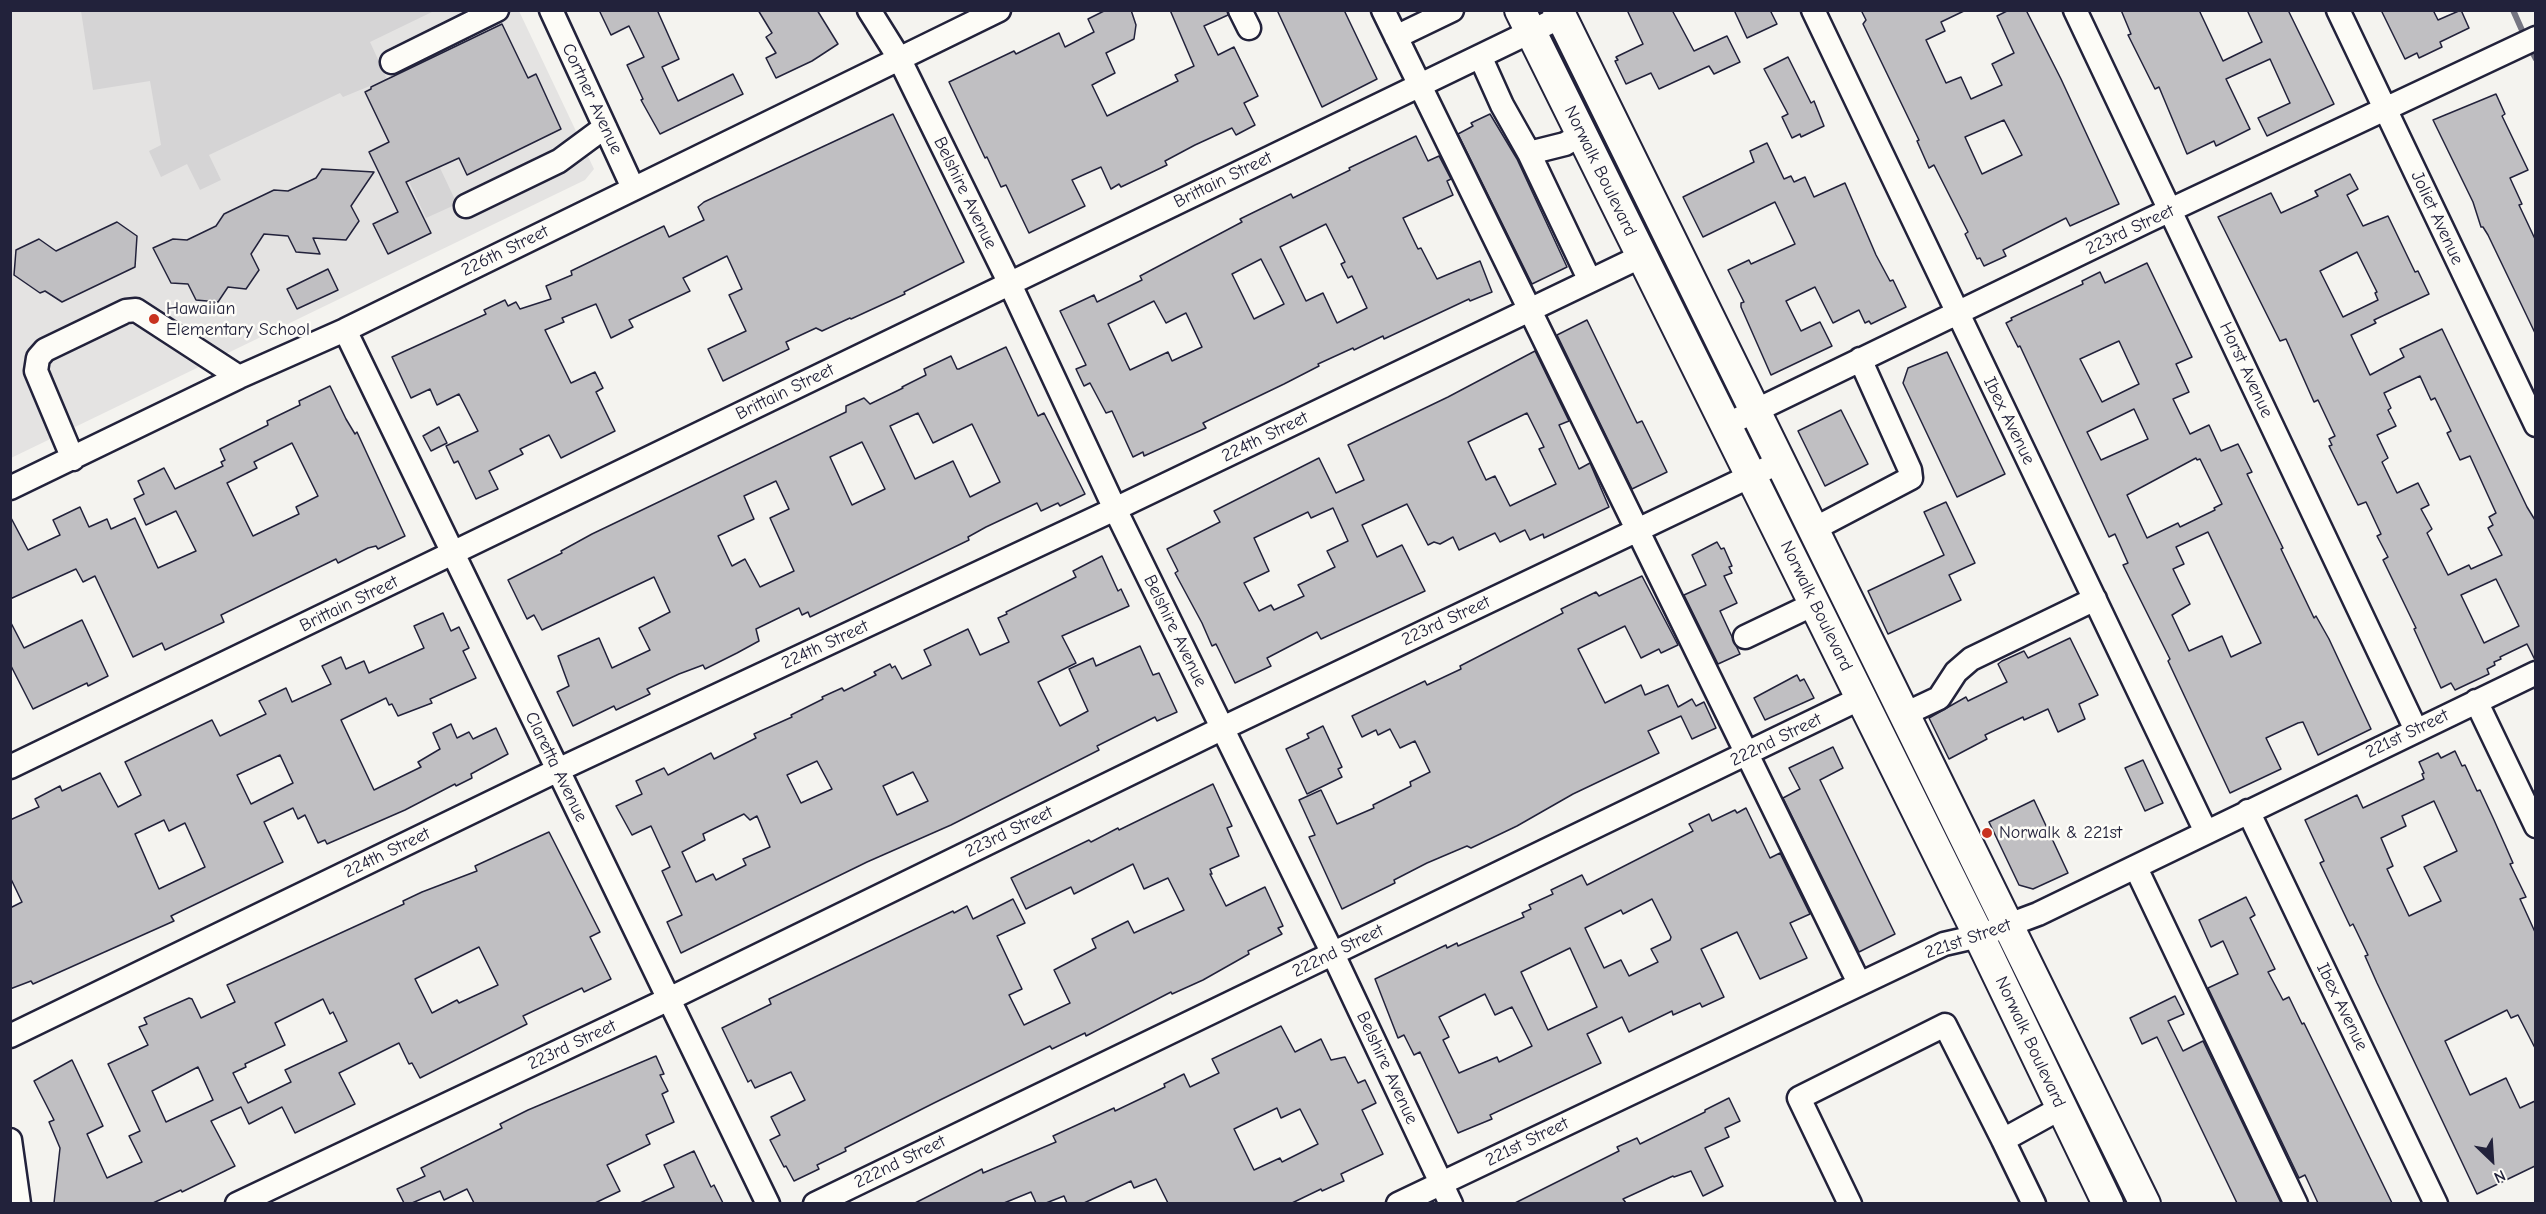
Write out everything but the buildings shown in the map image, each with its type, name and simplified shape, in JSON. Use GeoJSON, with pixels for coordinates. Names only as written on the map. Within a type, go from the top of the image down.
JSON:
{"type":"FeatureCollection","features":[{"type":"Feature","properties":{"kind":"main road","name":"Norwalk Boulevard"},"geometry":{"type":"LineString","coordinates":[[1559,14],[2145,1203]]}},
{"type":"Feature","properties":{"kind":"main road","name":"Norwalk Boulevard"},"geometry":{"type":"LineString","coordinates":[[1525,21],[1979,936],[2108,1203]]}},
{"type":"Feature","properties":{"kind":"street"},"geometry":{"type":"LineString","coordinates":[[392,62],[497,10]]}},
{"type":"Feature","properties":{"kind":"street","name":"Cortner Avenue"},"geometry":{"type":"LineString","coordinates":[[551,10],[633,188]]}},
{"type":"Feature","properties":{"kind":"street","name":"Belshire Avenue"},"geometry":{"type":"LineString","coordinates":[[869,10],[899,58],[1009,282],[1115,509],[1333,954],[1446,1193]]}},
{"type":"Feature","properties":{"kind":"street","name":"226th Street"},"geometry":{"type":"LineString","coordinates":[[10,489],[239,376],[345,330],[999,10]]}},
{"type":"Feature","properties":{"kind":"street"},"geometry":{"type":"LineString","coordinates":[[1383,10],[1859,983]]}},
{"type":"Feature","properties":{"kind":"street"},"geometry":{"type":"LineString","coordinates":[[1396,37],[1452,10]]}},
{"type":"Feature","properties":{"kind":"street","name":"Ibex Avenue"},"geometry":{"type":"LineString","coordinates":[[1813,10],[2206,832]]}},
{"type":"Feature","properties":{"kind":"street","name":"Horst Avenue"},"geometry":{"type":"LineString","coordinates":[[2075,10],[2416,730]]}},
{"type":"Feature","properties":{"kind":"street","name":"Joliet Avenue"},"geometry":{"type":"LineString","coordinates":[[2338,10],[2535,425]]}},
{"type":"Feature","properties":{"kind":"street","name":"Brittain Street"},"geometry":{"type":"LineString","coordinates":[[10,768],[1009,282],[1420,86],[1480,56],[1525,21],[1559,14]]}},
{"type":"Feature","properties":{"kind":"street","name":"223rd Street"},"geometry":{"type":"LineString","coordinates":[[1726,425],[1957,312],[2535,38]]}},
{"type":"Feature","properties":{"kind":"street"},"geometry":{"type":"LineString","coordinates":[[1480,56],[1590,281]]}},
{"type":"Feature","properties":{"kind":"street"},"geometry":{"type":"LineString","coordinates":[[466,206],[560,161],[605,127]]}},
{"type":"Feature","properties":{"kind":"street"},"geometry":{"type":"LineString","coordinates":[[1529,153],[1565,144],[1582,134]]}},
{"type":"Feature","properties":{"kind":"street","name":"224th Street"},"geometry":{"type":"LineString","coordinates":[[10,1036],[558,770],[1115,509],[1642,256]]}},
{"type":"Feature","properties":{"kind":"street"},"geometry":{"type":"LineString","coordinates":[[73,459],[36,370],[38,358],[45,350],[126,311],[136,310],[239,376]]}},
{"type":"Feature","properties":{"kind":"street","name":"Claretta Avenue"},"geometry":{"type":"LineString","coordinates":[[345,330],[768,1203]]}},
{"type":"Feature","properties":{"kind":"street"},"geometry":{"type":"LineString","coordinates":[[1814,530],[1911,478],[1910,470],[1860,359]]}},
{"type":"Feature","properties":{"kind":"street","name":"223rd Street"},"geometry":{"type":"LineString","coordinates":[[237,1203],[669,999],[1223,728],[1780,462]]}},
{"type":"Feature","properties":{"kind":"street"},"geometry":{"type":"LineString","coordinates":[[1905,714],[1939,698],[1956,672],[1971,659],[2095,599]]}},
{"type":"Feature","properties":{"kind":"street"},"geometry":{"type":"LineString","coordinates":[[1745,637],[1814,604]]}},
{"type":"Feature","properties":{"kind":"street","name":"221st Street"},"geometry":{"type":"LineString","coordinates":[[1398,1203],[1446,1193],[1859,983],[1951,941],[1979,936],[2010,926],[2136,868],[2248,811],[2535,673]]}},
{"type":"Feature","properties":{"kind":"street","name":"222nd Street"},"geometry":{"type":"LineString","coordinates":[[815,1203],[1861,698]]}},
{"type":"Feature","properties":{"kind":"street"},"geometry":{"type":"LineString","coordinates":[[2476,701],[2535,826]]}},
{"type":"Feature","properties":{"kind":"street","name":"Ibex Avenue"},"geometry":{"type":"LineString","coordinates":[[2248,811],[2436,1203]]}},
{"type":"Feature","properties":{"kind":"street"},"geometry":{"type":"LineString","coordinates":[[2136,868],[2296,1203]]}},
{"type":"Feature","properties":{"kind":"street"},"geometry":{"type":"LineString","coordinates":[[1850,1203],[1799,1098],[1945,1024],[2034,1203]]}},
{"type":"Feature","properties":{"kind":"street"},"geometry":{"type":"LineString","coordinates":[[2003,1140],[2061,1108]]}},
{"type":"Feature","properties":{"kind":"street"},"geometry":{"type":"LineString","coordinates":[[10,1140],[19,1203]]}},
{"type":"Feature","properties":{"kind":"shaded area"},"geometry":{"type":"Polygon","coordinates":[[[81,10],[434,11],[370,42],[387,79],[343,97],[340,93],[209,155],[221,180],[200,190],[187,164],[161,177],[149,151],[161,145],[150,81],[93,90],[81,10]]]}},
{"type":"Feature","properties":{"kind":"shaded area","name":"Hawaiian Elementary School"},"geometry":{"type":"Polygon","coordinates":[[[11,11],[519,11],[594,169],[585,180],[11,458],[11,11]]]}},
{"type":"Feature","properties":{"kind":"shaded area"},"geometry":{"type":"Polygon","coordinates":[[[440,168],[457,204],[426,218],[409,182],[440,168]]]}},
{"type":"Feature","properties":{"kind":"waterway"},"geometry":{"type":"LineString","coordinates":[[2513,10],[2525,37]]}},
{"type":"Feature","properties":{"kind":"waterway"},"geometry":{"type":"LineString","coordinates":[[2529,46],[2536,59]]}},
{"type":"Feature","properties":{"kind":"place","name":"Hawaiian Elementary School"},"geometry":{"type":"Point","coordinates":[154,319]}},
{"type":"Feature","properties":{"kind":"place","name":"Norwalk & 221st"},"geometry":{"type":"Point","coordinates":[1987,833]}}]}
